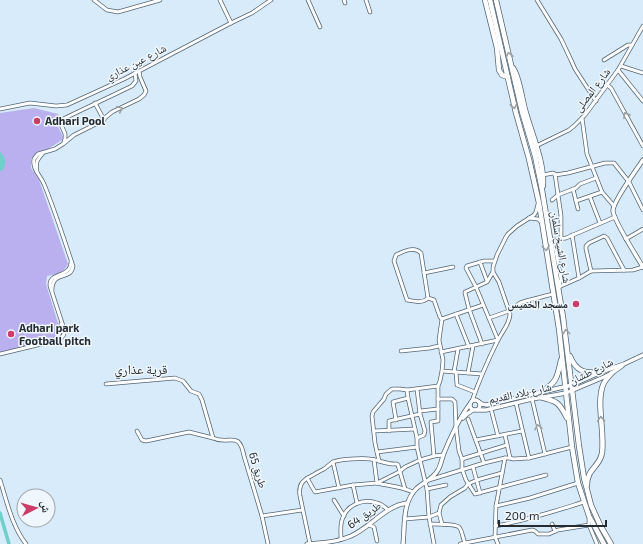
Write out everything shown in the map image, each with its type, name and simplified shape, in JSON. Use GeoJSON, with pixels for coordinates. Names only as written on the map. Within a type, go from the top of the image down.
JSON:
{"type":"FeatureCollection","features":[{"type":"Feature","properties":{"kind":"main road"},"geometry":{"type":"LineString","coordinates":[[484,0],[497,48],[499,70],[502,75],[508,77]]}},
{"type":"Feature","properties":{"kind":"main road","name":"شارع الشيخ سلمان"},"geometry":{"type":"LineString","coordinates":[[490,0],[516,113],[529,159],[539,203],[559,329],[572,447],[578,482],[589,516],[604,544]]}},
{"type":"Feature","properties":{"kind":"main road","name":"شارع الشيخ سلمان"},"geometry":{"type":"LineString","coordinates":[[496,0],[522,112],[537,167],[553,240],[568,349],[579,446],[587,493],[596,516],[611,544]]}},
{"type":"Feature","properties":{"kind":"main road"},"geometry":{"type":"LineString","coordinates":[[512,67],[517,77],[526,115],[536,146],[543,175],[542,190]]}},
{"type":"Feature","properties":{"kind":"main road"},"geometry":{"type":"LineString","coordinates":[[568,349],[574,364],[579,369],[584,372],[591,373],[601,372]]}},
{"type":"Feature","properties":{"kind":"main road"},"geometry":{"type":"LineString","coordinates":[[562,356],[558,376],[553,384],[540,395],[558,403],[569,422]]}},
{"type":"Feature","properties":{"kind":"main road"},"geometry":{"type":"LineString","coordinates":[[587,493],[588,476],[602,454],[602,389],[604,383],[612,373]]}},
{"type":"Feature","properties":{"kind":"street"},"geometry":{"type":"LineString","coordinates":[[94,0],[111,12],[118,12],[160,0]]}},
{"type":"Feature","properties":{"kind":"street"},"geometry":{"type":"LineString","coordinates":[[220,0],[230,23]]}},
{"type":"Feature","properties":{"kind":"street","name":"شارع عين عذاري"},"geometry":{"type":"LineString","coordinates":[[0,109],[30,103],[56,106],[67,105],[135,73],[252,13],[271,0]]}},
{"type":"Feature","properties":{"kind":"street"},"geometry":{"type":"LineString","coordinates":[[308,0],[320,27]]}},
{"type":"Feature","properties":{"kind":"street"},"geometry":{"type":"LineString","coordinates":[[366,0],[370,12]]}},
{"type":"Feature","properties":{"kind":"street"},"geometry":{"type":"LineString","coordinates":[[537,0],[561,39],[575,69],[596,101]]}},
{"type":"Feature","properties":{"kind":"street","name":"شارع المصلى"},"geometry":{"type":"LineString","coordinates":[[536,146],[564,133],[582,118],[621,66],[643,26]]}},
{"type":"Feature","properties":{"kind":"street"},"geometry":{"type":"LineString","coordinates":[[604,60],[632,45]]}},
{"type":"Feature","properties":{"kind":"street"},"geometry":{"type":"LineString","coordinates":[[621,66],[643,73]]}},
{"type":"Feature","properties":{"kind":"street"},"geometry":{"type":"LineString","coordinates":[[618,70],[643,101]]}},
{"type":"Feature","properties":{"kind":"street"},"geometry":{"type":"LineString","coordinates":[[0,354],[58,340],[63,336],[64,329],[52,291],[52,285],[53,281],[61,275],[68,274],[72,271],[73,266],[47,192],[37,172],[36,162],[43,153],[63,144],[74,135],[104,120],[112,112],[144,95],[146,91],[139,71]]}},
{"type":"Feature","properties":{"kind":"street"},"geometry":{"type":"LineString","coordinates":[[63,144],[66,138],[61,124],[63,119],[132,86],[136,81],[135,73]]}},
{"type":"Feature","properties":{"kind":"street"},"geometry":{"type":"LineString","coordinates":[[607,85],[611,88],[643,146]]}},
{"type":"Feature","properties":{"kind":"street"},"geometry":{"type":"LineString","coordinates":[[639,96],[643,92]]}},
{"type":"Feature","properties":{"kind":"street"},"geometry":{"type":"LineString","coordinates":[[96,103],[104,120]]}},
{"type":"Feature","properties":{"kind":"street"},"geometry":{"type":"LineString","coordinates":[[582,118],[586,152],[591,167],[602,192],[614,206]]}},
{"type":"Feature","properties":{"kind":"street"},"geometry":{"type":"LineString","coordinates":[[65,134],[69,136],[74,135]]}},
{"type":"Feature","properties":{"kind":"street"},"geometry":{"type":"LineString","coordinates":[[559,287],[591,272],[633,270],[643,267],[626,239],[613,211],[617,199],[643,160]]}},
{"type":"Feature","properties":{"kind":"street"},"geometry":{"type":"LineString","coordinates":[[543,175],[553,172],[555,175],[568,173],[605,163],[614,163],[628,182],[643,210]]}},
{"type":"Feature","properties":{"kind":"street"},"geometry":{"type":"LineString","coordinates":[[555,175],[561,216],[561,238]]}},
{"type":"Feature","properties":{"kind":"street"},"geometry":{"type":"LineString","coordinates":[[552,200],[558,195],[577,187],[580,184],[596,178]]}},
{"type":"Feature","properties":{"kind":"street"},"geometry":{"type":"LineString","coordinates":[[573,189],[578,210]]}},
{"type":"Feature","properties":{"kind":"street"},"geometry":{"type":"LineString","coordinates":[[576,201],[602,192]]}},
{"type":"Feature","properties":{"kind":"street"},"geometry":{"type":"LineString","coordinates":[[590,197],[600,223]]}},
{"type":"Feature","properties":{"kind":"street"},"geometry":{"type":"LineString","coordinates":[[608,199],[617,199]]}},
{"type":"Feature","properties":{"kind":"street"},"geometry":{"type":"LineString","coordinates":[[482,344],[469,309],[465,292],[486,283],[493,272],[494,261],[501,244],[508,234],[536,212],[539,203]]}},
{"type":"Feature","properties":{"kind":"street"},"geometry":{"type":"LineString","coordinates":[[553,240],[572,235],[615,217]]}},
{"type":"Feature","properties":{"kind":"street"},"geometry":{"type":"LineString","coordinates":[[529,218],[538,219],[542,223]]}},
{"type":"Feature","properties":{"kind":"street"},"geometry":{"type":"LineString","coordinates":[[626,239],[643,229]]}},
{"type":"Feature","properties":{"kind":"street"},"geometry":{"type":"LineString","coordinates":[[572,235],[579,278]]}},
{"type":"Feature","properties":{"kind":"street"},"geometry":{"type":"LineString","coordinates":[[591,272],[586,246],[604,236],[608,240],[624,270]]}},
{"type":"Feature","properties":{"kind":"street"},"geometry":{"type":"LineString","coordinates":[[428,298],[421,253],[414,249],[399,253],[395,257],[394,261],[407,300],[419,302],[428,298],[434,300],[442,319],[439,340],[442,371],[438,386],[438,421],[431,422],[434,456]]}},
{"type":"Feature","properties":{"kind":"street"},"geometry":{"type":"LineString","coordinates":[[494,261],[480,262],[466,267],[498,340]]}},
{"type":"Feature","properties":{"kind":"street"},"geometry":{"type":"LineString","coordinates":[[480,262],[487,281]]}},
{"type":"Feature","properties":{"kind":"street"},"geometry":{"type":"LineString","coordinates":[[424,273],[453,267]]}},
{"type":"Feature","properties":{"kind":"street"},"geometry":{"type":"LineString","coordinates":[[403,544],[407,503],[413,492],[431,478],[438,470],[443,454],[456,426],[471,402],[482,374],[509,321],[510,312],[499,282],[493,272]]}},
{"type":"Feature","properties":{"kind":"street"},"geometry":{"type":"LineString","coordinates":[[488,318],[510,312],[526,300],[553,294]]}},
{"type":"Feature","properties":{"kind":"street"},"geometry":{"type":"LineString","coordinates":[[442,319],[483,305]]}},
{"type":"Feature","properties":{"kind":"street"},"geometry":{"type":"LineString","coordinates":[[456,314],[468,347]]}},
{"type":"Feature","properties":{"kind":"street"},"geometry":{"type":"LineString","coordinates":[[441,352],[498,340]]}},
{"type":"Feature","properties":{"kind":"street"},"geometry":{"type":"LineString","coordinates":[[401,351],[439,346]]}},
{"type":"Feature","properties":{"kind":"street"},"geometry":{"type":"LineString","coordinates":[[468,372],[473,346]]}},
{"type":"Feature","properties":{"kind":"street"},"geometry":{"type":"LineString","coordinates":[[458,349],[455,372],[456,384],[475,392]]}},
{"type":"Feature","properties":{"kind":"street","name":"شارع طشان"},"geometry":{"type":"LineString","coordinates":[[566,392],[601,372],[624,364],[643,355]]}},
{"type":"Feature","properties":{"kind":"street","name":"شارع طشان"},"geometry":{"type":"LineString","coordinates":[[566,387],[572,388],[612,373],[624,364]]}},
{"type":"Feature","properties":{"kind":"street"},"geometry":{"type":"LineString","coordinates":[[442,371],[482,374]]}},
{"type":"Feature","properties":{"kind":"street"},"geometry":{"type":"LineString","coordinates":[[106,384],[175,378],[183,381],[191,392],[199,394],[213,438]]}},
{"type":"Feature","properties":{"kind":"street"},"geometry":{"type":"LineString","coordinates":[[378,461],[372,416],[373,412],[384,399],[386,394],[392,390],[407,390],[438,386]]}},
{"type":"Feature","properties":{"kind":"street","name":"شارع بلاد القديم"},"geometry":{"type":"LineString","coordinates":[[475,410],[491,409],[532,399],[566,387]]}},
{"type":"Feature","properties":{"kind":"street"},"geometry":{"type":"LineString","coordinates":[[417,389],[420,413],[425,431],[424,435],[417,438]]}},
{"type":"Feature","properties":{"kind":"street"},"geometry":{"type":"LineString","coordinates":[[407,390],[417,438],[417,447],[426,482],[429,517],[434,544]]}},
{"type":"Feature","properties":{"kind":"street"},"geometry":{"type":"LineString","coordinates":[[456,426],[467,414],[480,406],[475,392]]}},
{"type":"Feature","properties":{"kind":"street","name":"شارع بلاد القديم"},"geometry":{"type":"LineString","coordinates":[[478,402],[487,405],[540,395],[566,392]]}},
{"type":"Feature","properties":{"kind":"street"},"geometry":{"type":"LineString","coordinates":[[396,420],[393,402],[408,398]]}},
{"type":"Feature","properties":{"kind":"street"},"geometry":{"type":"LineString","coordinates":[[438,399],[452,400],[455,402],[456,426],[459,451],[462,459],[462,470],[468,484],[475,494],[546,475]]}},
{"type":"Feature","properties":{"kind":"street"},"geometry":{"type":"LineString","coordinates":[[532,399],[545,454]]}},
{"type":"Feature","properties":{"kind":"street"},"geometry":{"type":"LineString","coordinates":[[471,402],[475,400],[478,402]]}},
{"type":"Feature","properties":{"kind":"street"},"geometry":{"type":"LineString","coordinates":[[471,402],[471,407],[475,410]]}},
{"type":"Feature","properties":{"kind":"street"},"geometry":{"type":"LineString","coordinates":[[516,403],[529,458]]}},
{"type":"Feature","properties":{"kind":"street"},"geometry":{"type":"LineString","coordinates":[[389,431],[389,421],[412,417],[420,413],[438,409]]}},
{"type":"Feature","properties":{"kind":"street"},"geometry":{"type":"LineString","coordinates":[[491,409],[498,436]]}},
{"type":"Feature","properties":{"kind":"street"},"geometry":{"type":"LineString","coordinates":[[468,419],[484,463]]}},
{"type":"Feature","properties":{"kind":"street"},"geometry":{"type":"LineString","coordinates":[[374,431],[415,429]]}},
{"type":"Feature","properties":{"kind":"street"},"geometry":{"type":"LineString","coordinates":[[425,431],[431,430]]}},
{"type":"Feature","properties":{"kind":"street"},"geometry":{"type":"LineString","coordinates":[[137,431],[142,440],[146,441],[189,432],[213,438]]}},
{"type":"Feature","properties":{"kind":"street"},"geometry":{"type":"LineString","coordinates":[[476,440],[522,431]]}},
{"type":"Feature","properties":{"kind":"street"},"geometry":{"type":"LineString","coordinates":[[505,435],[510,458]]}},
{"type":"Feature","properties":{"kind":"street","name":"طريق 65"},"geometry":{"type":"LineString","coordinates":[[213,438],[217,440],[238,441],[240,443],[262,516],[268,544]]}},
{"type":"Feature","properties":{"kind":"street"},"geometry":{"type":"LineString","coordinates":[[462,459],[507,445]]}},
{"type":"Feature","properties":{"kind":"street"},"geometry":{"type":"LineString","coordinates":[[377,452],[417,447]]}},
{"type":"Feature","properties":{"kind":"street"},"geometry":{"type":"LineString","coordinates":[[426,482],[484,463],[505,458],[529,458],[572,447]]}},
{"type":"Feature","properties":{"kind":"street"},"geometry":{"type":"LineString","coordinates":[[377,483],[420,460],[443,454]]}},
{"type":"Feature","properties":{"kind":"street"},"geometry":{"type":"LineString","coordinates":[[498,544],[494,537],[494,526],[499,487],[505,458]]}},
{"type":"Feature","properties":{"kind":"street"},"geometry":{"type":"LineString","coordinates":[[310,544],[302,510],[299,491],[300,486],[307,478],[333,462],[338,460],[365,459],[397,464],[405,489]]}},
{"type":"Feature","properties":{"kind":"street"},"geometry":{"type":"LineString","coordinates":[[374,460],[377,483]]}},
{"type":"Feature","properties":{"kind":"street"},"geometry":{"type":"LineString","coordinates":[[333,462],[339,488]]}},
{"type":"Feature","properties":{"kind":"street"},"geometry":{"type":"LineString","coordinates":[[473,467],[480,493]]}},
{"type":"Feature","properties":{"kind":"street"},"geometry":{"type":"LineString","coordinates":[[442,524],[439,513],[440,505],[465,488],[468,484],[502,473]]}},
{"type":"Feature","properties":{"kind":"street"},"geometry":{"type":"LineString","coordinates":[[307,478],[315,492],[353,485],[377,483],[413,492]]}},
{"type":"Feature","properties":{"kind":"street"},"geometry":{"type":"LineString","coordinates":[[0,480],[13,521],[26,544]]}},
{"type":"Feature","properties":{"kind":"street"},"geometry":{"type":"LineString","coordinates":[[496,506],[530,498],[578,482]]}},
{"type":"Feature","properties":{"kind":"street"},"geometry":{"type":"LineString","coordinates":[[353,485],[357,503]]}},
{"type":"Feature","properties":{"kind":"street"},"geometry":{"type":"LineString","coordinates":[[427,489],[446,485]]}},
{"type":"Feature","properties":{"kind":"street"},"geometry":{"type":"LineString","coordinates":[[334,500],[344,516]]}},
{"type":"Feature","properties":{"kind":"street"},"geometry":{"type":"LineString","coordinates":[[342,539],[341,525],[344,516],[347,510],[357,503],[366,501],[376,502],[388,510]]}},
{"type":"Feature","properties":{"kind":"street"},"geometry":{"type":"LineString","coordinates":[[494,526],[550,513],[584,502]]}},
{"type":"Feature","properties":{"kind":"street","name":"طريق 64"},"geometry":{"type":"LineString","coordinates":[[307,544],[324,543],[351,536],[369,525],[388,510],[402,503],[407,503]]}},
{"type":"Feature","properties":{"kind":"street"},"geometry":{"type":"LineString","coordinates":[[262,516],[302,510]]}},
{"type":"Feature","properties":{"kind":"street"},"geometry":{"type":"LineString","coordinates":[[405,519],[429,517],[439,513]]}},
{"type":"Feature","properties":{"kind":"street"},"geometry":{"type":"LineString","coordinates":[[589,516],[589,525],[596,544]]}},
{"type":"Feature","properties":{"kind":"street"},"geometry":{"type":"LineString","coordinates":[[430,524],[442,524],[459,528],[465,542]]}},
{"type":"Feature","properties":{"kind":"street"},"geometry":{"type":"LineString","coordinates":[[552,524],[555,531]]}},
{"type":"Feature","properties":{"kind":"street"},"geometry":{"type":"LineString","coordinates":[[369,525],[374,527],[378,541]]}},
{"type":"Feature","properties":{"kind":"street"},"geometry":{"type":"LineString","coordinates":[[460,544],[532,530],[539,534],[549,534],[555,531],[589,525]]}},
{"type":"Feature","properties":{"kind":"shaded area"},"geometry":{"type":"Polygon","coordinates":[[[34,108],[58,114],[60,118],[58,125],[63,137],[62,140],[48,149],[37,152],[31,159],[31,168],[39,180],[68,264],[62,273],[47,276],[46,284],[60,330],[53,339],[0,354],[0,113],[34,108]]]}},
{"type":"Feature","properties":{"kind":"shaded area"},"geometry":{"type":"Polygon","coordinates":[[[0,152],[5,159],[5,165],[0,172],[0,152]]]}},
{"type":"Feature","properties":{"kind":"waterway"},"geometry":{"type":"LineString","coordinates":[[0,513],[9,544]]}},
{"type":"Feature","properties":{"kind":"place","name":"Adhari Pool"},"geometry":{"type":"Point","coordinates":[37,121]}},
{"type":"Feature","properties":{"kind":"place","name":"مسجد الخميس"},"geometry":{"type":"Point","coordinates":[576,304]}},
{"type":"Feature","properties":{"kind":"place","name":"Adhari park Football pitch"},"geometry":{"type":"Point","coordinates":[11,334]}},
{"type":"Feature","properties":{"kind":"district","name":"قرية عذاري"},"geometry":{"type":"Point","coordinates":[141,369]}}]}
